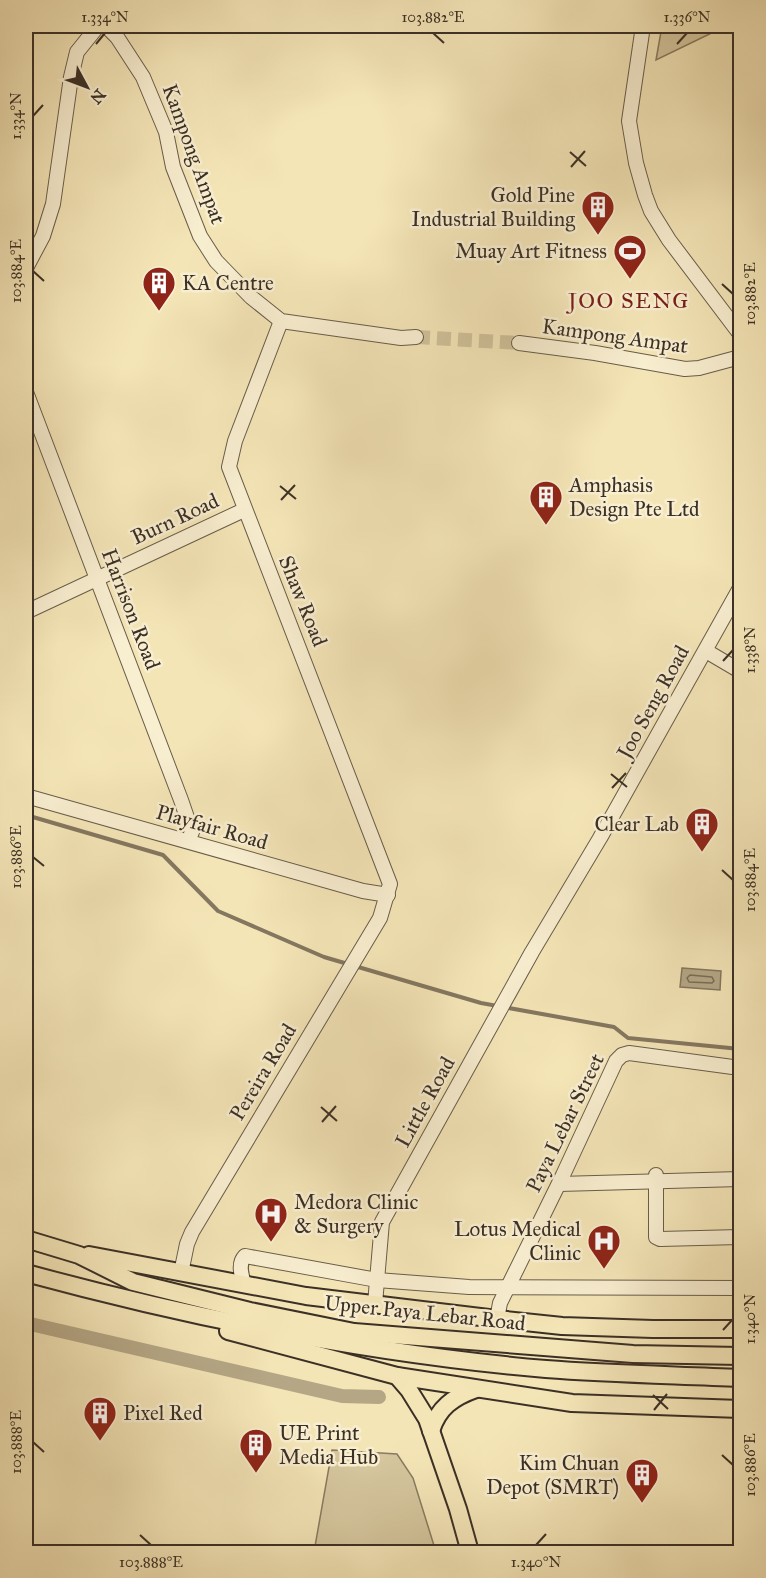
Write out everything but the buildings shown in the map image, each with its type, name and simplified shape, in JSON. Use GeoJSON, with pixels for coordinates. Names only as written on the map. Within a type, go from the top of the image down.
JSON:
{"type":"FeatureCollection","features":[{"type":"Feature","properties":{"kind":"main road","name":"Upper Paya Lebar Road"},"geometry":{"type":"LineString","coordinates":[[26,1239],[79,1255],[133,1282],[250,1311],[354,1332],[482,1344],[633,1354],[741,1356]]}},
{"type":"Feature","properties":{"kind":"main road","name":"Upper Paya Lebar Road"},"geometry":{"type":"LineString","coordinates":[[79,1255],[106,1257],[306,1296],[497,1319],[562,1326],[741,1329]]}},
{"type":"Feature","properties":{"kind":"main road","name":"Upper Paya Lebar Road"},"geometry":{"type":"LineString","coordinates":[[26,1273],[207,1318],[320,1339],[433,1356],[547,1369],[741,1378]]}},
{"type":"Feature","properties":{"kind":"main road","name":"Upper Paya Lebar Road"},"geometry":{"type":"LineString","coordinates":[[207,1318],[221,1328],[247,1337],[397,1376],[572,1403],[741,1409]]}},
{"type":"Feature","properties":{"kind":"main road"},"geometry":{"type":"LineString","coordinates":[[397,1376],[427,1419],[458,1509],[470,1552]]}},
{"type":"Feature","properties":{"kind":"main road"},"geometry":{"type":"LineString","coordinates":[[430,1431],[434,1419],[449,1402],[461,1394],[478,1389]]}},
{"type":"Feature","properties":{"kind":"street"},"geometry":{"type":"LineString","coordinates":[[26,268],[43,236],[53,204],[71,77],[77,52],[98,26]]}},
{"type":"Feature","properties":{"kind":"street","name":"Kampong Ampat"},"geometry":{"type":"LineString","coordinates":[[106,26],[117,37],[143,77],[166,132],[173,167],[200,236],[216,261],[251,297],[281,321]]}},
{"type":"Feature","properties":{"kind":"street"},"geometry":{"type":"LineString","coordinates":[[644,26],[629,121],[636,164],[645,195],[651,211],[669,240],[741,333]]}},
{"type":"Feature","properties":{"kind":"street"},"geometry":{"type":"LineString","coordinates":[[281,321],[402,338],[416,337]]}},
{"type":"Feature","properties":{"kind":"street","name":"Shaw Road"},"geometry":{"type":"LineString","coordinates":[[281,321],[235,441],[229,467],[386,872],[390,884],[388,895]]}},
{"type":"Feature","properties":{"kind":"street","name":"Kampong Ampat"},"geometry":{"type":"LineString","coordinates":[[519,343],[595,353],[685,369],[699,368],[741,357]]}},
{"type":"Feature","properties":{"kind":"street","name":"Harrison Road"},"geometry":{"type":"LineString","coordinates":[[26,392],[192,832],[188,841]]}},
{"type":"Feature","properties":{"kind":"street","name":"Burn Road"},"geometry":{"type":"LineString","coordinates":[[26,612],[244,510]]}},
{"type":"Feature","properties":{"kind":"street","name":"Joo Seng Road"},"geometry":{"type":"LineString","coordinates":[[545,929],[600,838],[741,588]]}},
{"type":"Feature","properties":{"kind":"street"},"geometry":{"type":"LineString","coordinates":[[706,651],[741,671]]}},
{"type":"Feature","properties":{"kind":"street","name":"Playfair Road"},"geometry":{"type":"LineString","coordinates":[[26,796],[363,891],[388,895]]}},
{"type":"Feature","properties":{"kind":"street","name":"Pereira Road"},"geometry":{"type":"LineString","coordinates":[[181,1273],[192,1232],[380,918],[388,895]]}},
{"type":"Feature","properties":{"kind":"street","name":"Little Road"},"geometry":{"type":"LineString","coordinates":[[375,1304],[382,1222],[545,929]]}},
{"type":"Feature","properties":{"kind":"street","name":"Paya Lebar Street"},"geometry":{"type":"LineString","coordinates":[[497,1319],[500,1303],[616,1061],[622,1055],[629,1053],[741,1068]]}},
{"type":"Feature","properties":{"kind":"street"},"geometry":{"type":"LineString","coordinates":[[559,1184],[656,1177],[741,1179]]}},
{"type":"Feature","properties":{"kind":"street"},"geometry":{"type":"LineString","coordinates":[[656,1177],[656,1237],[660,1239],[741,1237]]}},
{"type":"Feature","properties":{"kind":"street","name":"Upper Paya Lebar Road"},"geometry":{"type":"LineString","coordinates":[[244,1284],[241,1266],[245,1256],[377,1280],[508,1288],[741,1288]]}},
{"type":"Feature","properties":{"kind":"shaded area"},"geometry":{"type":"Polygon","coordinates":[[[662,26],[726,26],[656,60],[662,26]]]}},
{"type":"Feature","properties":{"kind":"shaded area"},"geometry":{"type":"Polygon","coordinates":[[[332,1450],[397,1454],[413,1478],[436,1552],[314,1552],[332,1450]]]}},
{"type":"Feature","properties":{"kind":"water"},"geometry":{"type":"Polygon","coordinates":[[[682,968],[721,971],[720,990],[680,987],[682,968]]]}},
{"type":"Feature","properties":{"kind":"waterway"},"geometry":{"type":"LineString","coordinates":[[26,815],[163,855],[218,911],[324,957],[481,1003],[614,1027],[628,1038],[740,1049]]}},
{"type":"Feature","properties":{"kind":"waterway"},"geometry":{"type":"LineString","coordinates":[[26,1323],[342,1396],[379,1397]]}},
{"type":"Feature","properties":{"kind":"tunnel"},"geometry":{"type":"LineString","coordinates":[[416,337],[519,343]]}},
{"type":"Feature","properties":{"kind":"place","name":"Gold Pine Industrial Building"},"geometry":{"type":"Point","coordinates":[598,236]}},
{"type":"Feature","properties":{"kind":"place","name":"Muay Art Fitness"},"geometry":{"type":"Point","coordinates":[630,280]}},
{"type":"Feature","properties":{"kind":"place","name":"KA Centre"},"geometry":{"type":"Point","coordinates":[159,312]}},
{"type":"Feature","properties":{"kind":"place","name":"Amphasis Design Pte Ltd"},"geometry":{"type":"Point","coordinates":[546,526]}},
{"type":"Feature","properties":{"kind":"place","name":"Clear Lab"},"geometry":{"type":"Point","coordinates":[702,853]}},
{"type":"Feature","properties":{"kind":"place","name":"Medora Clinic & Surgery"},"geometry":{"type":"Point","coordinates":[271,1243]}},
{"type":"Feature","properties":{"kind":"place","name":"Lotus Medical Clinic"},"geometry":{"type":"Point","coordinates":[604,1270]}},
{"type":"Feature","properties":{"kind":"place","name":"Pixel Red"},"geometry":{"type":"Point","coordinates":[100,1442]}},
{"type":"Feature","properties":{"kind":"place","name":"UE Print Media Hub"},"geometry":{"type":"Point","coordinates":[256,1474]}},
{"type":"Feature","properties":{"kind":"place","name":"Kim Chuan Depot (SMRT)"},"geometry":{"type":"Point","coordinates":[642,1504]}},
{"type":"Feature","properties":{"kind":"district","name":"JOO SENG"},"geometry":{"type":"Point","coordinates":[629,300]}}]}
